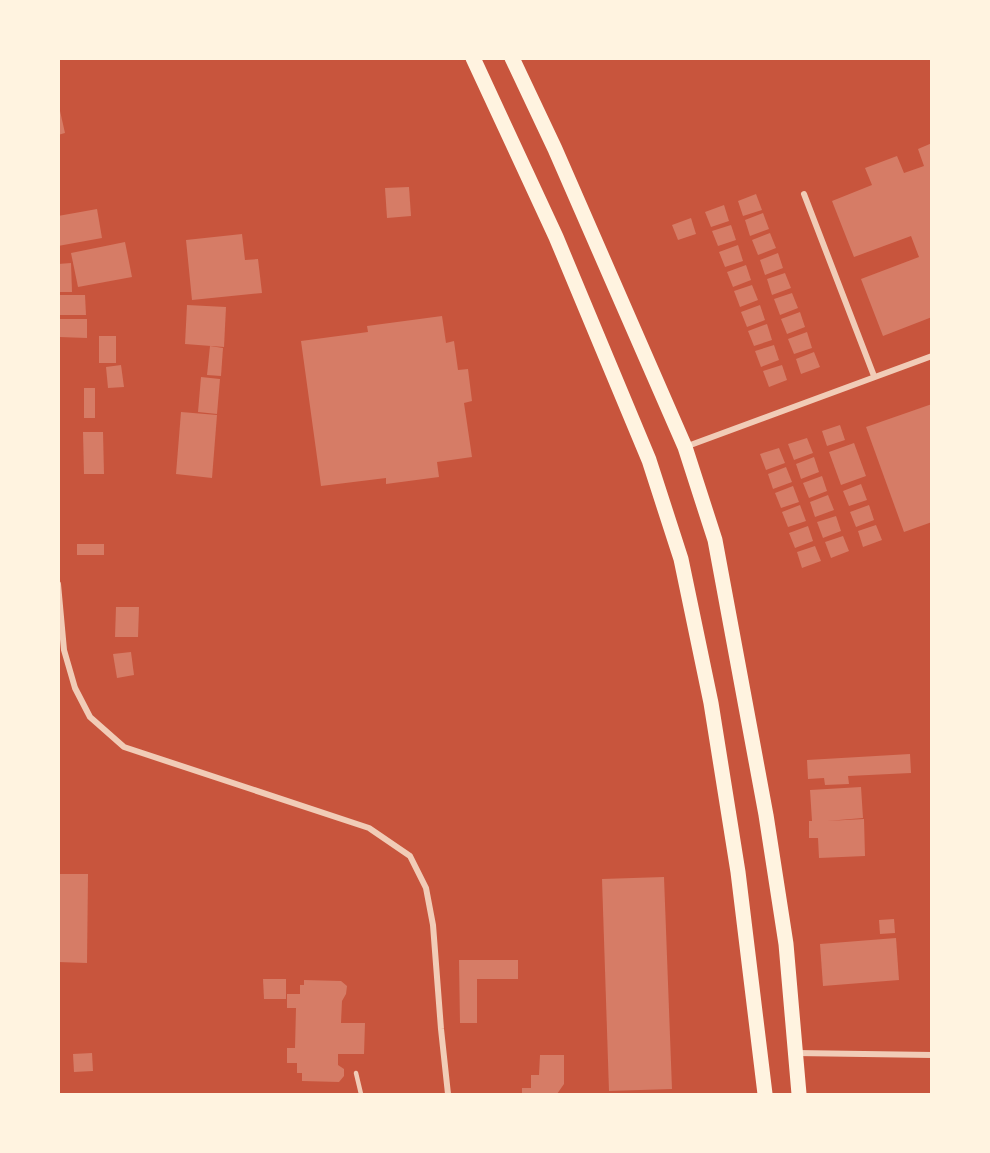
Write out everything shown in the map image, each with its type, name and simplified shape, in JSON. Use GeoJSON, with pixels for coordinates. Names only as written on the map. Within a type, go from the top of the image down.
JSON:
{"type":"FeatureCollection","features":[{"type":"Feature","properties":{"kind":"main road"},"geometry":{"type":"LineString","coordinates":[[473,58],[556,237],[649,460],[681,559],[711,703],[738,872],[765,1095]]}},
{"type":"Feature","properties":{"kind":"main road"},"geometry":{"type":"LineString","coordinates":[[512,58],[555,149],[684,447],[715,540],[766,815],[786,944],[800,1095]]}},
{"type":"Feature","properties":{"kind":"street"},"geometry":{"type":"LineString","coordinates":[[804,194],[874,376]]}},
{"type":"Feature","properties":{"kind":"street"},"geometry":{"type":"LineString","coordinates":[[684,447],[932,356]]}},
{"type":"Feature","properties":{"kind":"street"},"geometry":{"type":"LineString","coordinates":[[58,584],[64,650],[75,688],[90,717],[124,747],[369,828],[410,856],[426,888],[433,925],[448,1095]]}},
{"type":"Feature","properties":{"kind":"street"},"geometry":{"type":"LineString","coordinates":[[796,1053],[932,1055]]}},
{"type":"Feature","properties":{"kind":"lane"},"geometry":{"type":"LineString","coordinates":[[356,1073],[361,1095]]}},
{"type":"Feature","properties":{"kind":"building"},"geometry":{"type":"Polygon","coordinates":[[[60,111],[65,133],[58,135],[58,112],[60,111]]]}},
{"type":"Feature","properties":{"kind":"building"},"geometry":{"type":"Polygon","coordinates":[[[932,143],[932,317],[883,336],[861,279],[919,257],[911,236],[854,257],[832,201],[872,185],[865,168],[897,156],[904,173],[924,166],[918,149],[932,143]]]}},
{"type":"Feature","properties":{"kind":"building"},"geometry":{"type":"Polygon","coordinates":[[[409,187],[411,216],[387,218],[385,188],[409,187]]]}},
{"type":"Feature","properties":{"kind":"building"},"geometry":{"type":"Polygon","coordinates":[[[756,194],[762,210],[743,216],[738,201],[756,194]]]}},
{"type":"Feature","properties":{"kind":"building"},"geometry":{"type":"Polygon","coordinates":[[[724,205],[729,221],[711,227],[705,212],[724,205]]]}},
{"type":"Feature","properties":{"kind":"building"},"geometry":{"type":"Polygon","coordinates":[[[97,209],[102,238],[58,246],[58,216],[97,209]]]}},
{"type":"Feature","properties":{"kind":"building"},"geometry":{"type":"Polygon","coordinates":[[[763,213],[769,229],[750,236],[745,220],[763,213]]]}},
{"type":"Feature","properties":{"kind":"building"},"geometry":{"type":"Polygon","coordinates":[[[691,218],[696,234],[678,240],[672,225],[691,218]]]}},
{"type":"Feature","properties":{"kind":"building"},"geometry":{"type":"Polygon","coordinates":[[[731,225],[736,240],[718,246],[712,231],[731,225]]]}},
{"type":"Feature","properties":{"kind":"building"},"geometry":{"type":"Polygon","coordinates":[[[770,233],[776,248],[758,255],[752,240],[770,233]]]}},
{"type":"Feature","properties":{"kind":"building"},"geometry":{"type":"Polygon","coordinates":[[[242,234],[245,260],[258,259],[262,293],[192,300],[186,240],[242,234]]]}},
{"type":"Feature","properties":{"kind":"building"},"geometry":{"type":"Polygon","coordinates":[[[125,242],[132,277],[78,287],[71,253],[125,242]]]}},
{"type":"Feature","properties":{"kind":"building"},"geometry":{"type":"Polygon","coordinates":[[[738,245],[743,261],[725,267],[719,252],[738,245]]]}},
{"type":"Feature","properties":{"kind":"building"},"geometry":{"type":"Polygon","coordinates":[[[778,253],[783,268],[765,275],[760,260],[778,253]]]}},
{"type":"Feature","properties":{"kind":"building"},"geometry":{"type":"Polygon","coordinates":[[[71,263],[72,292],[58,292],[58,264],[71,263]]]}},
{"type":"Feature","properties":{"kind":"building"},"geometry":{"type":"Polygon","coordinates":[[[746,265],[751,280],[733,287],[727,272],[746,265]]]}},
{"type":"Feature","properties":{"kind":"building"},"geometry":{"type":"Polygon","coordinates":[[[785,273],[791,288],[772,295],[767,279],[785,273]]]}},
{"type":"Feature","properties":{"kind":"building"},"geometry":{"type":"Polygon","coordinates":[[[752,285],[758,300],[740,307],[734,291],[752,285]]]}},
{"type":"Feature","properties":{"kind":"building"},"geometry":{"type":"Polygon","coordinates":[[[792,293],[798,308],[780,315],[774,299],[792,293]]]}},
{"type":"Feature","properties":{"kind":"building"},"geometry":{"type":"Polygon","coordinates":[[[58,295],[85,295],[86,315],[58,315],[58,295]]]}},
{"type":"Feature","properties":{"kind":"building"},"geometry":{"type":"Polygon","coordinates":[[[187,305],[226,307],[224,347],[185,344],[187,305]]]}},
{"type":"Feature","properties":{"kind":"building"},"geometry":{"type":"Polygon","coordinates":[[[760,305],[765,320],[747,327],[741,312],[760,305]]]}},
{"type":"Feature","properties":{"kind":"building"},"geometry":{"type":"Polygon","coordinates":[[[800,312],[805,327],[787,334],[781,319],[800,312]]]}},
{"type":"Feature","properties":{"kind":"building"},"geometry":{"type":"Polygon","coordinates":[[[442,316],[446,343],[454,341],[458,370],[468,369],[472,401],[464,403],[472,457],[437,462],[439,477],[386,484],[386,478],[321,486],[301,341],[368,332],[367,326],[442,316]]]}},
{"type":"Feature","properties":{"kind":"building"},"geometry":{"type":"Polygon","coordinates":[[[59,319],[87,319],[87,338],[59,337],[59,319]]]}},
{"type":"Feature","properties":{"kind":"building"},"geometry":{"type":"Polygon","coordinates":[[[767,324],[772,340],[754,346],[748,331],[767,324]]]}},
{"type":"Feature","properties":{"kind":"building"},"geometry":{"type":"Polygon","coordinates":[[[807,332],[812,348],[794,354],[788,339],[807,332]]]}},
{"type":"Feature","properties":{"kind":"building"},"geometry":{"type":"Polygon","coordinates":[[[99,336],[116,336],[116,363],[99,363],[99,336]]]}},
{"type":"Feature","properties":{"kind":"building"},"geometry":{"type":"Polygon","coordinates":[[[774,345],[779,360],[761,367],[755,351],[774,345]]]}},
{"type":"Feature","properties":{"kind":"building"},"geometry":{"type":"Polygon","coordinates":[[[210,346],[223,348],[221,376],[207,375],[210,346]]]}},
{"type":"Feature","properties":{"kind":"building"},"geometry":{"type":"Polygon","coordinates":[[[814,352],[820,367],[801,374],[796,359],[814,352]]]}},
{"type":"Feature","properties":{"kind":"building"},"geometry":{"type":"Polygon","coordinates":[[[121,365],[124,387],[108,388],[106,367],[121,365]]]}},
{"type":"Feature","properties":{"kind":"building"},"geometry":{"type":"Polygon","coordinates":[[[782,365],[787,380],[769,387],[763,371],[782,365]]]}},
{"type":"Feature","properties":{"kind":"building"},"geometry":{"type":"Polygon","coordinates":[[[201,377],[220,379],[217,414],[198,412],[201,377]]]}},
{"type":"Feature","properties":{"kind":"building"},"geometry":{"type":"Polygon","coordinates":[[[84,388],[95,388],[95,418],[84,418],[84,388]]]}},
{"type":"Feature","properties":{"kind":"building"},"geometry":{"type":"Polygon","coordinates":[[[932,404],[932,522],[904,532],[866,427],[932,404]]]}},
{"type":"Feature","properties":{"kind":"building"},"geometry":{"type":"Polygon","coordinates":[[[181,412],[217,415],[212,478],[176,474],[181,412]]]}},
{"type":"Feature","properties":{"kind":"building"},"geometry":{"type":"Polygon","coordinates":[[[840,425],[845,440],[827,446],[822,431],[840,425]]]}},
{"type":"Feature","properties":{"kind":"building"},"geometry":{"type":"Polygon","coordinates":[[[83,432],[103,432],[104,474],[84,474],[83,432]]]}},
{"type":"Feature","properties":{"kind":"building"},"geometry":{"type":"Polygon","coordinates":[[[807,438],[813,453],[794,460],[788,444],[807,438]]]}},
{"type":"Feature","properties":{"kind":"building"},"geometry":{"type":"Polygon","coordinates":[[[854,443],[866,476],[841,485],[829,452],[854,443]]]}},
{"type":"Feature","properties":{"kind":"building"},"geometry":{"type":"Polygon","coordinates":[[[779,448],[785,463],[766,470],[760,454],[779,448]]]}},
{"type":"Feature","properties":{"kind":"building"},"geometry":{"type":"Polygon","coordinates":[[[814,457],[819,472],[801,479],[796,464],[814,457]]]}},
{"type":"Feature","properties":{"kind":"building"},"geometry":{"type":"Polygon","coordinates":[[[786,467],[792,482],[773,489],[768,474],[786,467]]]}},
{"type":"Feature","properties":{"kind":"building"},"geometry":{"type":"Polygon","coordinates":[[[822,476],[827,491],[809,498],[803,483],[822,476]]]}},
{"type":"Feature","properties":{"kind":"building"},"geometry":{"type":"Polygon","coordinates":[[[861,484],[867,500],[849,506],[843,491],[861,484]]]}},
{"type":"Feature","properties":{"kind":"building"},"geometry":{"type":"Polygon","coordinates":[[[793,486],[799,502],[781,508],[775,493],[793,486]]]}},
{"type":"Feature","properties":{"kind":"building"},"geometry":{"type":"Polygon","coordinates":[[[828,495],[834,510],[815,517],[810,502],[828,495]]]}},
{"type":"Feature","properties":{"kind":"building"},"geometry":{"type":"Polygon","coordinates":[[[800,505],[806,521],[788,527],[782,512],[800,505]]]}},
{"type":"Feature","properties":{"kind":"building"},"geometry":{"type":"Polygon","coordinates":[[[869,505],[874,520],[856,527],[850,512],[869,505]]]}},
{"type":"Feature","properties":{"kind":"building"},"geometry":{"type":"Polygon","coordinates":[[[836,516],[841,531],[823,538],[817,522],[836,516]]]}},
{"type":"Feature","properties":{"kind":"building"},"geometry":{"type":"Polygon","coordinates":[[[876,525],[882,540],[863,547],[858,531],[876,525]]]}},
{"type":"Feature","properties":{"kind":"building"},"geometry":{"type":"Polygon","coordinates":[[[808,526],[813,541],[795,548],[789,533],[808,526]]]}},
{"type":"Feature","properties":{"kind":"building"},"geometry":{"type":"Polygon","coordinates":[[[843,536],[849,551],[831,558],[825,542],[843,536]]]}},
{"type":"Feature","properties":{"kind":"building"},"geometry":{"type":"Polygon","coordinates":[[[77,544],[104,544],[104,555],[77,555],[77,544]]]}},
{"type":"Feature","properties":{"kind":"building"},"geometry":{"type":"Polygon","coordinates":[[[815,546],[821,561],[802,568],[797,552],[815,546]]]}},
{"type":"Feature","properties":{"kind":"building"},"geometry":{"type":"Polygon","coordinates":[[[116,607],[139,607],[138,637],[115,637],[116,607]]]}},
{"type":"Feature","properties":{"kind":"building"},"geometry":{"type":"Polygon","coordinates":[[[131,652],[134,675],[117,678],[113,654],[131,652]]]}},
{"type":"Feature","properties":{"kind":"building"},"geometry":{"type":"Polygon","coordinates":[[[910,754],[911,773],[848,776],[849,784],[825,785],[824,778],[808,779],[807,760],[910,754]]]}},
{"type":"Feature","properties":{"kind":"building"},"geometry":{"type":"Polygon","coordinates":[[[861,787],[863,818],[827,821],[864,819],[865,856],[819,858],[818,838],[809,838],[809,821],[812,821],[810,790],[861,787]]]}},
{"type":"Feature","properties":{"kind":"building"},"geometry":{"type":"Polygon","coordinates":[[[58,874],[88,874],[87,963],[58,962],[58,874]]]}},
{"type":"Feature","properties":{"kind":"building"},"geometry":{"type":"Polygon","coordinates":[[[664,877],[672,1089],[609,1091],[602,879],[664,877]]]}},
{"type":"Feature","properties":{"kind":"building"},"geometry":{"type":"Polygon","coordinates":[[[894,919],[895,933],[880,934],[879,920],[894,919]]]}},
{"type":"Feature","properties":{"kind":"building"},"geometry":{"type":"Polygon","coordinates":[[[896,938],[899,980],[823,986],[820,944],[896,938]]]}},
{"type":"Feature","properties":{"kind":"building"},"geometry":{"type":"Polygon","coordinates":[[[459,960],[518,960],[518,979],[477,979],[477,1023],[460,1023],[459,960]]]}},
{"type":"Feature","properties":{"kind":"building"},"geometry":{"type":"Polygon","coordinates":[[[263,979],[286,979],[286,999],[264,999],[263,979]]]}},
{"type":"Feature","properties":{"kind":"building"},"geometry":{"type":"Polygon","coordinates":[[[304,980],[341,981],[347,986],[342,1001],[341,1023],[365,1023],[364,1054],[338,1054],[338,1065],[344,1069],[344,1076],[339,1082],[302,1081],[302,1073],[297,1073],[297,1063],[287,1063],[287,1048],[295,1048],[296,1008],[287,1008],[287,994],[300,994],[300,985],[304,985],[304,980]]]}},
{"type":"Feature","properties":{"kind":"building"},"geometry":{"type":"Polygon","coordinates":[[[92,1053],[93,1071],[74,1072],[73,1054],[92,1053]]]}},
{"type":"Feature","properties":{"kind":"building"},"geometry":{"type":"Polygon","coordinates":[[[540,1055],[564,1055],[564,1084],[557,1094],[522,1094],[522,1088],[531,1088],[531,1075],[539,1075],[540,1055]]]}}]}
